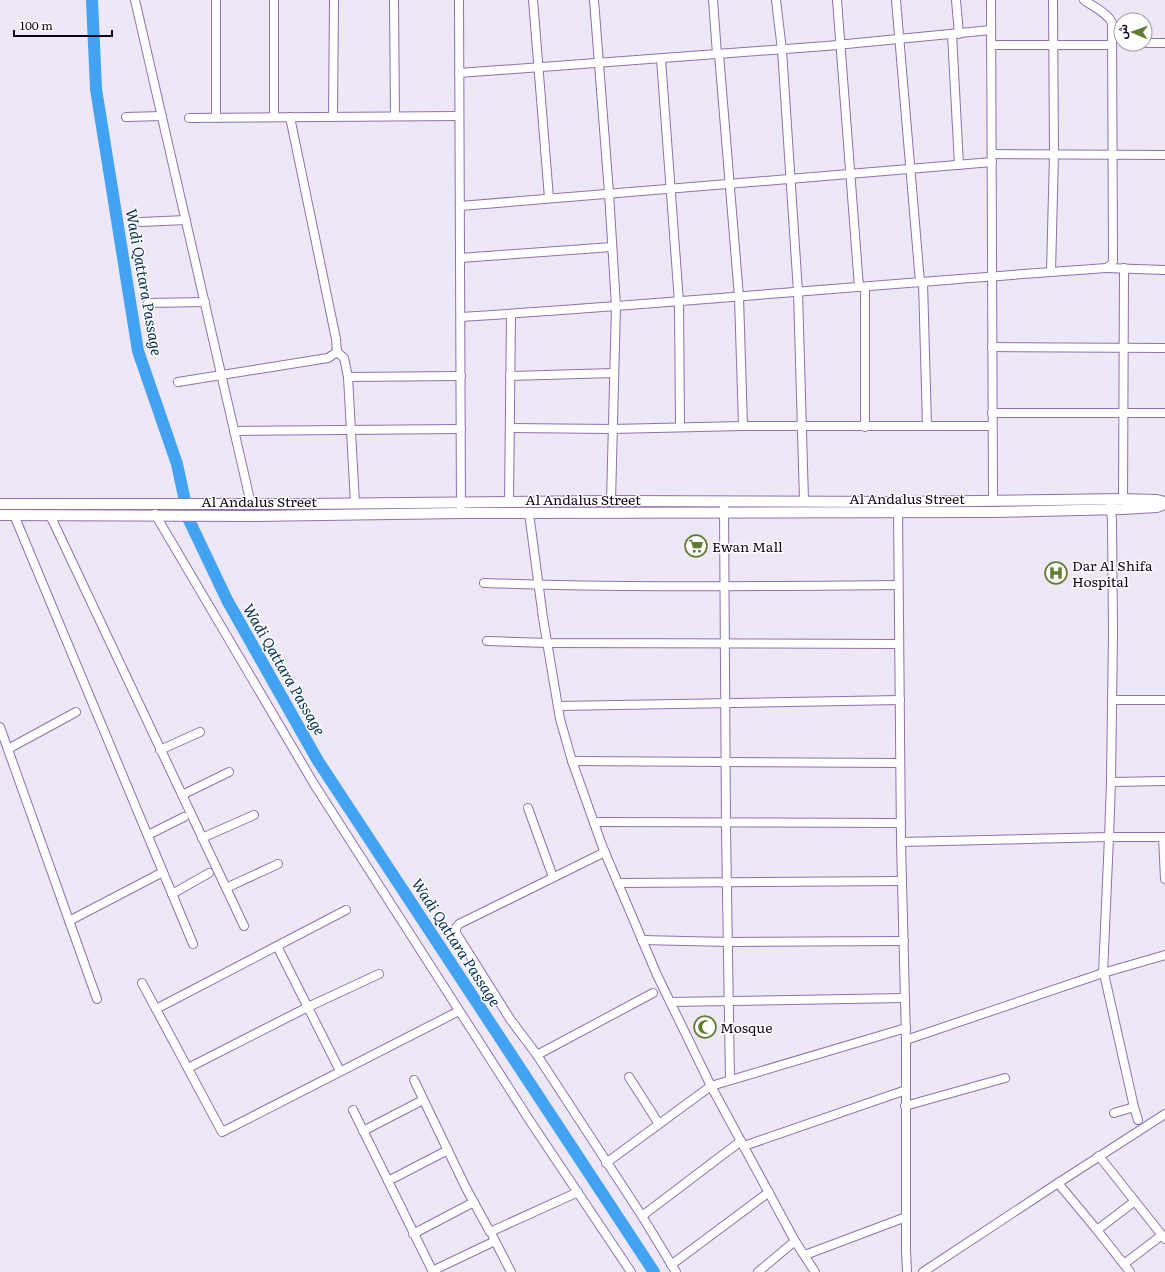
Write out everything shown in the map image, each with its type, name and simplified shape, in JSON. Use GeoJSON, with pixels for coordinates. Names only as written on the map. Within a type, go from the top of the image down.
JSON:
{"type":"FeatureCollection","features":[{"type":"Feature","properties":{"kind":"main road","name":"Al Andalus Street"},"geometry":{"type":"LineString","coordinates":[[0,504],[354,504],[462,502],[804,501],[898,507],[992,500],[1109,499],[1156,500],[1165,503]]}},
{"type":"Feature","properties":{"kind":"main road","name":"Al Andalus Street"},"geometry":{"type":"LineString","coordinates":[[0,515],[296,515],[724,512],[898,507],[1110,510],[1156,507],[1165,503]]}},
{"type":"Feature","properties":{"kind":"street"},"geometry":{"type":"LineString","coordinates":[[135,0],[251,504]]}},
{"type":"Feature","properties":{"kind":"street"},"geometry":{"type":"LineString","coordinates":[[216,0],[216,118]]}},
{"type":"Feature","properties":{"kind":"street"},"geometry":{"type":"LineString","coordinates":[[274,0],[274,117]]}},
{"type":"Feature","properties":{"kind":"street"},"geometry":{"type":"LineString","coordinates":[[333,117],[334,0]]}},
{"type":"Feature","properties":{"kind":"street"},"geometry":{"type":"LineString","coordinates":[[394,0],[395,116]]}},
{"type":"Feature","properties":{"kind":"street"},"geometry":{"type":"LineString","coordinates":[[459,0],[462,513]]}},
{"type":"Feature","properties":{"kind":"street"},"geometry":{"type":"LineString","coordinates":[[533,0],[549,198]]}},
{"type":"Feature","properties":{"kind":"street"},"geometry":{"type":"LineString","coordinates":[[594,0],[616,306],[611,502]]}},
{"type":"Feature","properties":{"kind":"street"},"geometry":{"type":"LineString","coordinates":[[713,0],[738,297],[743,426]]}},
{"type":"Feature","properties":{"kind":"street"},"geometry":{"type":"LineString","coordinates":[[776,0],[782,50],[798,292],[804,501]]}},
{"type":"Feature","properties":{"kind":"street"},"geometry":{"type":"LineString","coordinates":[[837,0],[850,174],[862,287],[865,427]]}},
{"type":"Feature","properties":{"kind":"street"},"geometry":{"type":"LineString","coordinates":[[896,0],[922,282],[927,426]]}},
{"type":"Feature","properties":{"kind":"street"},"geometry":{"type":"LineString","coordinates":[[956,0],[955,34],[959,165]]}},
{"type":"Feature","properties":{"kind":"street"},"geometry":{"type":"LineString","coordinates":[[991,0],[992,500]]}},
{"type":"Feature","properties":{"kind":"street"},"geometry":{"type":"LineString","coordinates":[[1051,272],[1054,154],[1053,0]]}},
{"type":"Feature","properties":{"kind":"street"},"geometry":{"type":"LineString","coordinates":[[1084,0],[1105,15],[1112,23],[1113,261],[1112,264],[1106,268]]}},
{"type":"Feature","properties":{"kind":"street"},"geometry":{"type":"LineString","coordinates":[[459,73],[782,50],[991,30]]}},
{"type":"Feature","properties":{"kind":"street"},"geometry":{"type":"LineString","coordinates":[[1153,43],[1165,43]]}},
{"type":"Feature","properties":{"kind":"street"},"geometry":{"type":"LineString","coordinates":[[991,45],[1054,46],[1112,44]]}},
{"type":"Feature","properties":{"kind":"street"},"geometry":{"type":"LineString","coordinates":[[661,59],[679,302],[680,428]]}},
{"type":"Feature","properties":{"kind":"street"},"geometry":{"type":"LineString","coordinates":[[126,117],[162,116]]}},
{"type":"Feature","properties":{"kind":"street"},"geometry":{"type":"LineString","coordinates":[[189,118],[459,116]]}},
{"type":"Feature","properties":{"kind":"street"},"geometry":{"type":"LineString","coordinates":[[290,117],[336,339],[337,352],[344,358],[348,377],[354,504]]}},
{"type":"Feature","properties":{"kind":"street"},"geometry":{"type":"LineString","coordinates":[[460,206],[959,165],[992,158],[1054,154],[1165,155]]}},
{"type":"Feature","properties":{"kind":"street"},"geometry":{"type":"LineString","coordinates":[[141,222],[186,220]]}},
{"type":"Feature","properties":{"kind":"street"},"geometry":{"type":"LineString","coordinates":[[460,258],[612,247]]}},
{"type":"Feature","properties":{"kind":"street"},"geometry":{"type":"LineString","coordinates":[[461,317],[679,302],[1106,268],[1165,270]]}},
{"type":"Feature","properties":{"kind":"street"},"geometry":{"type":"LineString","coordinates":[[1123,499],[1124,268]]}},
{"type":"Feature","properties":{"kind":"street"},"geometry":{"type":"LineString","coordinates":[[148,303],[205,302]]}},
{"type":"Feature","properties":{"kind":"street"},"geometry":{"type":"LineString","coordinates":[[509,502],[511,314]]}},
{"type":"Feature","properties":{"kind":"street"},"geometry":{"type":"LineString","coordinates":[[992,347],[1165,348]]}},
{"type":"Feature","properties":{"kind":"street"},"geometry":{"type":"LineString","coordinates":[[178,382],[328,358],[337,352]]}},
{"type":"Feature","properties":{"kind":"street"},"geometry":{"type":"LineString","coordinates":[[510,376],[614,373]]}},
{"type":"Feature","properties":{"kind":"street"},"geometry":{"type":"LineString","coordinates":[[348,377],[461,376]]}},
{"type":"Feature","properties":{"kind":"street"},"geometry":{"type":"LineString","coordinates":[[992,413],[1165,413]]}},
{"type":"Feature","properties":{"kind":"street"},"geometry":{"type":"LineString","coordinates":[[510,428],[612,429],[743,426],[992,426]]}},
{"type":"Feature","properties":{"kind":"street"},"geometry":{"type":"LineString","coordinates":[[234,431],[461,429]]}},
{"type":"Feature","properties":{"kind":"street"},"geometry":{"type":"LineString","coordinates":[[1109,499],[1112,520],[1113,633],[1110,837],[1103,974],[1138,1120]]}},
{"type":"Feature","properties":{"kind":"street"},"geometry":{"type":"LineString","coordinates":[[724,502],[725,762],[730,1080]]}},
{"type":"Feature","properties":{"kind":"street"},"geometry":{"type":"LineString","coordinates":[[898,507],[901,842],[906,1028],[907,1272]]}},
{"type":"Feature","properties":{"kind":"street"},"geometry":{"type":"LineString","coordinates":[[529,513],[560,719],[572,761],[605,852],[670,1002],[711,1086],[795,1241],[815,1272]]}},
{"type":"Feature","properties":{"kind":"street"},"geometry":{"type":"LineString","coordinates":[[155,514],[314,784],[459,1011],[631,1272]]}},
{"type":"Feature","properties":{"kind":"street"},"geometry":{"type":"LineString","coordinates":[[14,515],[193,944]]}},
{"type":"Feature","properties":{"kind":"street"},"geometry":{"type":"LineString","coordinates":[[50,515],[244,926]]}},
{"type":"Feature","properties":{"kind":"street"},"geometry":{"type":"LineString","coordinates":[[484,583],[539,585],[724,586],[898,585]]}},
{"type":"Feature","properties":{"kind":"street"},"geometry":{"type":"LineString","coordinates":[[487,641],[548,643],[899,644]]}},
{"type":"Feature","properties":{"kind":"street"},"geometry":{"type":"LineString","coordinates":[[558,706],[900,700]]}},
{"type":"Feature","properties":{"kind":"street"},"geometry":{"type":"LineString","coordinates":[[1112,700],[1165,700]]}},
{"type":"Feature","properties":{"kind":"street"},"geometry":{"type":"LineString","coordinates":[[8,749],[76,712]]}},
{"type":"Feature","properties":{"kind":"street"},"geometry":{"type":"LineString","coordinates":[[0,727],[97,999]]}},
{"type":"Feature","properties":{"kind":"street"},"geometry":{"type":"LineString","coordinates":[[160,750],[200,732]]}},
{"type":"Feature","properties":{"kind":"street"},"geometry":{"type":"LineString","coordinates":[[572,761],[900,763]]}},
{"type":"Feature","properties":{"kind":"street"},"geometry":{"type":"LineString","coordinates":[[182,796],[229,772]]}},
{"type":"Feature","properties":{"kind":"street"},"geometry":{"type":"LineString","coordinates":[[1111,782],[1165,782]]}},
{"type":"Feature","properties":{"kind":"street"},"geometry":{"type":"LineString","coordinates":[[528,808],[553,877]]}},
{"type":"Feature","properties":{"kind":"street"},"geometry":{"type":"LineString","coordinates":[[202,838],[254,815]]}},
{"type":"Feature","properties":{"kind":"street"},"geometry":{"type":"LineString","coordinates":[[148,835],[184,817]]}},
{"type":"Feature","properties":{"kind":"street"},"geometry":{"type":"LineString","coordinates":[[594,822],[726,821],[901,823]]}},
{"type":"Feature","properties":{"kind":"street"},"geometry":{"type":"LineString","coordinates":[[901,842],[1164,837],[1165,879]]}},
{"type":"Feature","properties":{"kind":"street"},"geometry":{"type":"LineString","coordinates":[[605,852],[459,924],[456,928],[456,933],[510,1019],[537,1055],[606,1163],[642,1216],[674,1268],[769,1192]]}},
{"type":"Feature","properties":{"kind":"street"},"geometry":{"type":"LineString","coordinates":[[226,888],[278,864]]}},
{"type":"Feature","properties":{"kind":"street"},"geometry":{"type":"LineString","coordinates":[[69,921],[163,872]]}},
{"type":"Feature","properties":{"kind":"street"},"geometry":{"type":"LineString","coordinates":[[172,894],[209,874]]}},
{"type":"Feature","properties":{"kind":"street"},"geometry":{"type":"LineString","coordinates":[[618,883],[727,881],[902,881]]}},
{"type":"Feature","properties":{"kind":"street"},"geometry":{"type":"LineString","coordinates":[[156,1009],[346,910]]}},
{"type":"Feature","properties":{"kind":"street"},"geometry":{"type":"LineString","coordinates":[[642,940],[728,942],[904,941]]}},
{"type":"Feature","properties":{"kind":"street"},"geometry":{"type":"LineString","coordinates":[[278,946],[340,1071]]}},
{"type":"Feature","properties":{"kind":"street"},"geometry":{"type":"LineString","coordinates":[[906,1040],[1103,974],[1165,955]]}},
{"type":"Feature","properties":{"kind":"street"},"geometry":{"type":"LineString","coordinates":[[188,1068],[308,1007],[379,974]]}},
{"type":"Feature","properties":{"kind":"street"},"geometry":{"type":"LineString","coordinates":[[142,983],[222,1132],[459,1011]]}},
{"type":"Feature","properties":{"kind":"street"},"geometry":{"type":"LineString","coordinates":[[537,1055],[653,993]]}},
{"type":"Feature","properties":{"kind":"street"},"geometry":{"type":"LineString","coordinates":[[670,1002],[905,998]]}},
{"type":"Feature","properties":{"kind":"street"},"geometry":{"type":"LineString","coordinates":[[606,1163],[711,1086],[906,1028]]}},
{"type":"Feature","properties":{"kind":"street"},"geometry":{"type":"LineString","coordinates":[[629,1077],[659,1124]]}},
{"type":"Feature","properties":{"kind":"street"},"geometry":{"type":"LineString","coordinates":[[906,1106],[1005,1078]]}},
{"type":"Feature","properties":{"kind":"street"},"geometry":{"type":"LineString","coordinates":[[414,1080],[474,1202],[511,1272]]}},
{"type":"Feature","properties":{"kind":"street"},"geometry":{"type":"LineString","coordinates":[[642,1216],[742,1144],[906,1090]]}},
{"type":"Feature","properties":{"kind":"street"},"geometry":{"type":"LineString","coordinates":[[363,1131],[423,1100]]}},
{"type":"Feature","properties":{"kind":"street"},"geometry":{"type":"LineString","coordinates":[[1114,1113],[1134,1107]]}},
{"type":"Feature","properties":{"kind":"street"},"geometry":{"type":"LineString","coordinates":[[353,1110],[413,1234],[433,1271],[495,1241]]}},
{"type":"Feature","properties":{"kind":"street"},"geometry":{"type":"LineString","coordinates":[[923,1272],[1165,1114]]}},
{"type":"Feature","properties":{"kind":"street"},"geometry":{"type":"LineString","coordinates":[[388,1182],[448,1150]]}},
{"type":"Feature","properties":{"kind":"street"},"geometry":{"type":"LineString","coordinates":[[1099,1156],[1164,1237],[1124,1264]]}},
{"type":"Feature","properties":{"kind":"street"},"geometry":{"type":"LineString","coordinates":[[1058,1183],[1130,1272]]}},
{"type":"Feature","properties":{"kind":"street"},"geometry":{"type":"LineString","coordinates":[[490,1232],[578,1192]]}},
{"type":"Feature","properties":{"kind":"street"},"geometry":{"type":"LineString","coordinates":[[1097,1230],[1135,1201]]}},
{"type":"Feature","properties":{"kind":"street"},"geometry":{"type":"LineString","coordinates":[[413,1234],[474,1202]]}},
{"type":"Feature","properties":{"kind":"street"},"geometry":{"type":"LineString","coordinates":[[805,1255],[906,1217]]}},
{"type":"Feature","properties":{"kind":"street"},"geometry":{"type":"LineString","coordinates":[[758,1272],[795,1241]]}},
{"type":"Feature","properties":{"kind":"waterway","name":"Wadi Qattara Passage"},"geometry":{"type":"LineString","coordinates":[[92,0],[96,89],[138,351],[177,464],[189,520],[227,600],[318,761],[654,1272]]}},
{"type":"Feature","properties":{"kind":"place","name":"Ewan Mall"},"geometry":{"type":"Point","coordinates":[696,546]}},
{"type":"Feature","properties":{"kind":"place","name":"Dar Al Shifa Hospital"},"geometry":{"type":"Point","coordinates":[1056,573]}},
{"type":"Feature","properties":{"kind":"place","name":"Mosque"},"geometry":{"type":"Point","coordinates":[705,1027]}}]}
